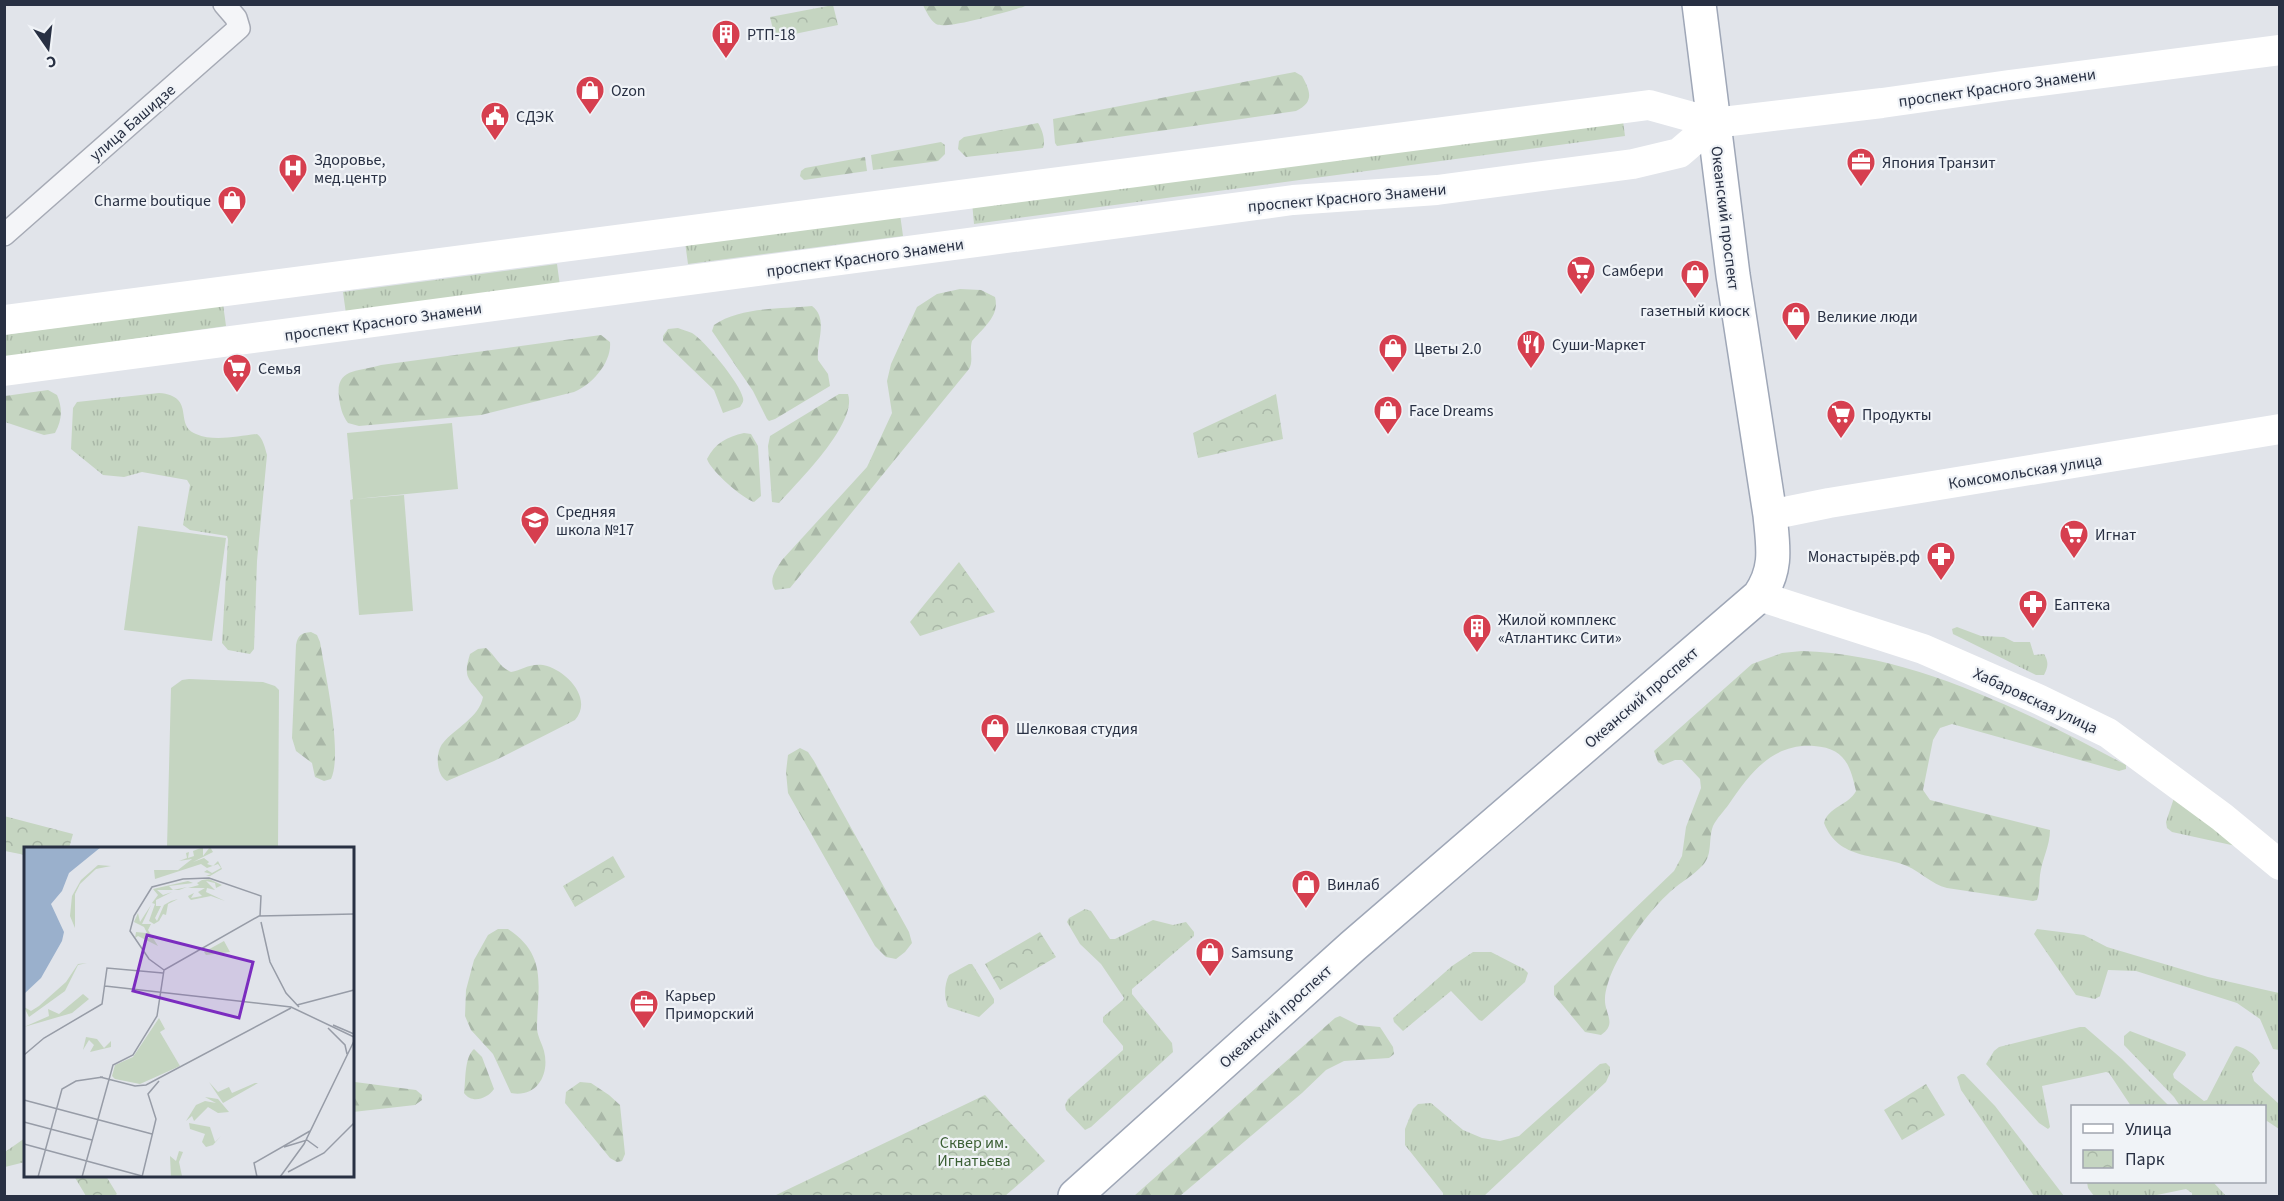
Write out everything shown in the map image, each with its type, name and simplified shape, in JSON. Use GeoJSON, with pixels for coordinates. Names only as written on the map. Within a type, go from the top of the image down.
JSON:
{"type":"FeatureCollection","features":[{"type":"Feature","properties":{"kind":"main road","name":"Океанский проспект"},"geometry":{"type":"LineString","coordinates":[[1075,1197],[1362,938],[1759,596],[1771,577],[1774,554],[1770,515],[1735,287],[1699,4]]}},
{"type":"Feature","properties":{"kind":"main road","name":"проспект Красного Знамени"},"geometry":{"type":"LineString","coordinates":[[4,320],[1638,106],[1649,105],[1714,123],[2280,50]]}},
{"type":"Feature","properties":{"kind":"main road","name":"проспект Красного Знамени"},"geometry":{"type":"LineString","coordinates":[[4,372],[1293,200],[1437,189],[1633,164],[1679,153],[1714,123]]}},
{"type":"Feature","properties":{"kind":"main road","name":"Комсомольская улица"},"geometry":{"type":"LineString","coordinates":[[1770,515],[1838,501],[2280,429]]}},
{"type":"Feature","properties":{"kind":"main road","name":"Хабаровская улица"},"geometry":{"type":"LineString","coordinates":[[1759,596],[1923,650],[2038,699],[2108,733],[2222,817],[2280,865]]}},
{"type":"Feature","properties":{"kind":"street","name":"улица Башидзе"},"geometry":{"type":"LineString","coordinates":[[4,235],[239,28],[236,18],[224,4]]}},
{"type":"Feature","properties":{"kind":"green space"},"geometry":{"type":"Polygon","coordinates":[[[923,4],[1027,5],[978,19],[942,25],[932,20],[923,4]]]}},
{"type":"Feature","properties":{"kind":"green space"},"geometry":{"type":"Polygon","coordinates":[[[833,5],[838,25],[775,38],[770,17],[833,5]]]}},
{"type":"Feature","properties":{"kind":"green space"},"geometry":{"type":"Polygon","coordinates":[[[1295,72],[1302,76],[1309,92],[1306,104],[1296,111],[1057,146],[1055,143],[1053,119],[1295,72]]]}},
{"type":"Feature","properties":{"kind":"green space"},"geometry":{"type":"Polygon","coordinates":[[[1623,121],[1625,136],[974,224],[972,202],[1623,121]]]}},
{"type":"Feature","properties":{"kind":"green space"},"geometry":{"type":"Polygon","coordinates":[[[1038,123],[1043,135],[1043,148],[966,157],[958,149],[959,141],[964,137],[1038,123]]]}},
{"type":"Feature","properties":{"kind":"green space"},"geometry":{"type":"Polygon","coordinates":[[[941,142],[945,145],[945,154],[938,161],[873,170],[871,155],[941,142]]]}},
{"type":"Feature","properties":{"kind":"green space"},"geometry":{"type":"Polygon","coordinates":[[[865,157],[867,171],[804,180],[800,176],[801,171],[805,168],[865,157]]]}},
{"type":"Feature","properties":{"kind":"green space"},"geometry":{"type":"Polygon","coordinates":[[[900,214],[903,236],[688,264],[685,242],[900,214]]]}},
{"type":"Feature","properties":{"kind":"green space"},"geometry":{"type":"Polygon","coordinates":[[[557,264],[560,286],[346,314],[343,292],[557,264]]]}},
{"type":"Feature","properties":{"kind":"green space"},"geometry":{"type":"Polygon","coordinates":[[[960,289],[981,290],[995,297],[996,304],[990,321],[972,341],[969,369],[790,588],[775,590],[772,582],[775,571],[782,560],[867,467],[892,413],[887,381],[891,364],[917,307],[937,294],[960,289]]]}},
{"type":"Feature","properties":{"kind":"green space"},"geometry":{"type":"Polygon","coordinates":[[[223,304],[226,326],[5,357],[4,335],[223,304]]]}},
{"type":"Feature","properties":{"kind":"green space"},"geometry":{"type":"Polygon","coordinates":[[[812,306],[820,317],[821,324],[818,360],[828,374],[830,386],[769,421],[753,391],[712,331],[714,325],[724,319],[748,312],[812,306]]]}},
{"type":"Feature","properties":{"kind":"green space"},"geometry":{"type":"Polygon","coordinates":[[[678,328],[698,337],[721,362],[743,398],[740,407],[723,413],[714,390],[663,341],[663,336],[668,329],[678,328]]]}},
{"type":"Feature","properties":{"kind":"green space"},"geometry":{"type":"Polygon","coordinates":[[[601,335],[610,342],[608,357],[600,372],[588,384],[574,392],[481,415],[359,426],[348,423],[344,417],[339,387],[345,376],[357,370],[601,335]]]}},
{"type":"Feature","properties":{"kind":"green space"},"geometry":{"type":"Polygon","coordinates":[[[48,390],[57,395],[61,410],[55,433],[44,435],[5,422],[5,396],[48,390]]]}},
{"type":"Feature","properties":{"kind":"green space"},"geometry":{"type":"Polygon","coordinates":[[[159,393],[178,399],[189,430],[196,434],[218,438],[257,434],[265,446],[267,455],[257,561],[254,649],[250,654],[228,650],[222,643],[228,539],[227,536],[190,530],[183,525],[190,485],[187,480],[142,472],[124,477],[103,475],[71,449],[73,408],[77,402],[159,393]]]}},
{"type":"Feature","properties":{"kind":"green space"},"geometry":{"type":"Polygon","coordinates":[[[839,394],[848,394],[849,406],[836,436],[812,467],[779,503],[772,502],[768,446],[770,436],[839,394]]]}},
{"type":"Feature","properties":{"kind":"green space"},"geometry":{"type":"Polygon","coordinates":[[[1276,394],[1283,439],[1198,458],[1193,433],[1276,394]]]}},
{"type":"Feature","properties":{"kind":"green space"},"geometry":{"type":"Polygon","coordinates":[[[452,423],[458,489],[355,499],[404,495],[413,611],[359,615],[347,433],[452,423]]]}},
{"type":"Feature","properties":{"kind":"green space"},"geometry":{"type":"Polygon","coordinates":[[[744,433],[751,434],[758,446],[761,496],[754,502],[728,484],[707,459],[722,442],[744,433]]]}},
{"type":"Feature","properties":{"kind":"green space"},"geometry":{"type":"Polygon","coordinates":[[[138,526],[226,538],[212,641],[124,630],[138,526]]]}},
{"type":"Feature","properties":{"kind":"green space"},"geometry":{"type":"Polygon","coordinates":[[[959,562],[995,612],[920,636],[910,622],[959,562]]]}},
{"type":"Feature","properties":{"kind":"green space"},"geometry":{"type":"Polygon","coordinates":[[[1957,627],[1981,636],[2004,637],[2014,642],[2030,642],[2034,655],[2044,654],[2046,657],[2044,675],[2036,675],[1953,634],[1952,629],[1957,627]]]}},
{"type":"Feature","properties":{"kind":"green space"},"geometry":{"type":"Polygon","coordinates":[[[311,632],[317,635],[320,642],[334,733],[334,767],[331,779],[324,781],[315,777],[312,763],[296,751],[292,738],[296,645],[300,635],[311,632]]]}},
{"type":"Feature","properties":{"kind":"green space"},"geometry":{"type":"Polygon","coordinates":[[[486,648],[503,667],[511,672],[530,666],[543,665],[560,672],[568,678],[579,694],[580,711],[575,720],[494,761],[447,781],[439,769],[440,747],[472,717],[481,704],[483,697],[469,678],[467,669],[470,654],[478,649],[486,648]]]}},
{"type":"Feature","properties":{"kind":"green space"},"geometry":{"type":"Polygon","coordinates":[[[1802,651],[1844,655],[1886,663],[1928,675],[2010,707],[2089,745],[2126,765],[2126,769],[2119,771],[1952,724],[1940,728],[1933,740],[1923,790],[1930,800],[2050,830],[2041,869],[2038,897],[2033,901],[1947,888],[1907,866],[1859,854],[1839,844],[1824,823],[1830,813],[1849,800],[1856,791],[1848,765],[1839,754],[1824,747],[1799,746],[1786,749],[1764,762],[1745,781],[1713,826],[1706,861],[1663,899],[1630,940],[1608,981],[1605,1004],[1609,1026],[1601,1035],[1585,1032],[1554,995],[1554,986],[1674,871],[1682,856],[1686,827],[1701,788],[1700,779],[1682,760],[1663,765],[1658,762],[1654,751],[1752,664],[1782,653],[1802,651]]]}},
{"type":"Feature","properties":{"kind":"green space"},"geometry":{"type":"Polygon","coordinates":[[[182,680],[263,682],[279,690],[278,847],[167,847],[171,688],[182,680]]]}},
{"type":"Feature","properties":{"kind":"green space"},"geometry":{"type":"Polygon","coordinates":[[[800,748],[808,752],[814,761],[909,932],[912,943],[896,959],[886,957],[875,946],[788,793],[786,772],[788,755],[800,748]]]}},
{"type":"Feature","properties":{"kind":"green space"},"geometry":{"type":"Polygon","coordinates":[[[2174,798],[2236,846],[2172,832],[2167,828],[2166,822],[2174,798]]]}},
{"type":"Feature","properties":{"kind":"green space"},"geometry":{"type":"Polygon","coordinates":[[[4,816],[73,834],[69,847],[24,847],[24,855],[5,851],[4,816]]]}},
{"type":"Feature","properties":{"kind":"green space"},"geometry":{"type":"Polygon","coordinates":[[[613,856],[625,877],[575,907],[563,886],[613,856]]]}},
{"type":"Feature","properties":{"kind":"green space"},"geometry":{"type":"Polygon","coordinates":[[[1085,909],[1091,911],[1110,939],[1115,939],[1153,920],[1173,925],[1186,922],[1194,932],[1194,936],[1132,989],[1132,994],[1172,1043],[1173,1052],[1085,1130],[1066,1110],[1065,1105],[1068,1099],[1123,1050],[1123,1046],[1103,1022],[1103,1017],[1124,998],[1101,964],[1080,944],[1067,922],[1069,918],[1085,909]]]}},
{"type":"Feature","properties":{"kind":"green space"},"geometry":{"type":"Polygon","coordinates":[[[498,929],[508,929],[521,939],[530,950],[538,974],[537,1029],[544,1051],[545,1068],[540,1082],[528,1092],[520,1094],[511,1093],[493,1054],[471,1030],[465,1016],[466,990],[474,960],[488,935],[498,929]]]}},
{"type":"Feature","properties":{"kind":"green space"},"geometry":{"type":"Polygon","coordinates":[[[2037,929],[2084,935],[2107,947],[2208,977],[2279,993],[2279,1050],[2273,1049],[2260,1019],[2237,1003],[2136,971],[2108,970],[2100,996],[2095,999],[2076,995],[2034,934],[2037,929]]]}},
{"type":"Feature","properties":{"kind":"green space"},"geometry":{"type":"Polygon","coordinates":[[[1040,932],[1056,957],[1000,990],[985,964],[1040,932]]]}},
{"type":"Feature","properties":{"kind":"green space"},"geometry":{"type":"Polygon","coordinates":[[[1473,952],[1491,952],[1524,969],[1528,973],[1525,982],[1482,1021],[1451,991],[1403,1031],[1394,1022],[1393,1018],[1452,966],[1473,952]]]}},
{"type":"Feature","properties":{"kind":"green space"},"geometry":{"type":"Polygon","coordinates":[[[972,964],[994,999],[994,1003],[979,1017],[948,1007],[946,1000],[945,987],[949,975],[972,964]]]}},
{"type":"Feature","properties":{"kind":"green space"},"geometry":{"type":"Polygon","coordinates":[[[1340,1016],[1358,1025],[1380,1027],[1393,1047],[1394,1054],[1389,1058],[1344,1061],[1326,1070],[1180,1196],[1134,1196],[1335,1018],[1340,1016]]]}},
{"type":"Feature","properties":{"kind":"green space"},"geometry":{"type":"Polygon","coordinates":[[[2085,1027],[2122,1059],[2168,1105],[2130,1105],[2109,1073],[2106,1072],[2042,1086],[2050,1127],[2048,1129],[2039,1123],[1986,1064],[1999,1047],[2085,1027]]]}},
{"type":"Feature","properties":{"kind":"green space"},"geometry":{"type":"Polygon","coordinates":[[[2130,1031],[2185,1052],[2186,1055],[2173,1074],[2174,1078],[2204,1101],[2207,1100],[2234,1048],[2236,1046],[2250,1052],[2260,1063],[2252,1074],[2254,1081],[2279,1104],[2279,1129],[2266,1122],[2266,1105],[2179,1105],[2124,1045],[2124,1036],[2130,1031]]]}},
{"type":"Feature","properties":{"kind":"green space"},"geometry":{"type":"Polygon","coordinates":[[[474,1049],[482,1057],[494,1089],[484,1098],[479,1099],[471,1098],[464,1093],[467,1063],[474,1049]]]}},
{"type":"Feature","properties":{"kind":"green space"},"geometry":{"type":"Polygon","coordinates":[[[1606,1063],[1610,1067],[1610,1073],[1606,1082],[1484,1196],[1443,1196],[1405,1145],[1405,1129],[1413,1109],[1418,1104],[1431,1103],[1463,1130],[1482,1138],[1500,1141],[1519,1136],[1600,1064],[1606,1063]]]}},
{"type":"Feature","properties":{"kind":"green space"},"geometry":{"type":"Polygon","coordinates":[[[1964,1074],[1995,1106],[2064,1196],[2034,1196],[1961,1090],[1957,1077],[1964,1074]]]}},
{"type":"Feature","properties":{"kind":"green space"},"geometry":{"type":"Polygon","coordinates":[[[354,1080],[355,1082],[416,1090],[422,1095],[422,1100],[415,1105],[354,1112],[354,1080]]]}},
{"type":"Feature","properties":{"kind":"green space"},"geometry":{"type":"Polygon","coordinates":[[[580,1082],[591,1083],[620,1105],[625,1154],[622,1161],[617,1162],[610,1158],[565,1103],[566,1092],[580,1082]]]}},
{"type":"Feature","properties":{"kind":"green space"},"geometry":{"type":"Polygon","coordinates":[[[1926,1084],[1945,1115],[1902,1140],[1884,1110],[1926,1084]]]}},
{"type":"Feature","properties":{"kind":"green space","name":"Cквер им. Игнатьева"},"geometry":{"type":"Polygon","coordinates":[[[985,1095],[1045,1161],[1005,1196],[774,1196],[985,1095]]]}},
{"type":"Feature","properties":{"kind":"green space"},"geometry":{"type":"Polygon","coordinates":[[[24,1139],[24,1162],[5,1167],[5,1152],[24,1139]]]}},
{"type":"Feature","properties":{"kind":"green space"},"geometry":{"type":"Polygon","coordinates":[[[75,1177],[107,1177],[117,1194],[114,1196],[86,1196],[75,1177]]]}},
{"type":"Feature","properties":{"kind":"green space"},"geometry":{"type":"Polygon","coordinates":[[[2087,1183],[2214,1183],[2226,1196],[2192,1196],[2192,1193],[2186,1189],[2152,1196],[2094,1196],[2087,1183]]]}},
{"type":"Feature","properties":{"kind":"place","name":"РТП-18"},"geometry":{"type":"Point","coordinates":[726,60]}},
{"type":"Feature","properties":{"kind":"place","name":"Ozon"},"geometry":{"type":"Point","coordinates":[590,116]}},
{"type":"Feature","properties":{"kind":"place","name":"СДЭК"},"geometry":{"type":"Point","coordinates":[495,142]}},
{"type":"Feature","properties":{"kind":"place","name":"Япония Транзит"},"geometry":{"type":"Point","coordinates":[1861,188]}},
{"type":"Feature","properties":{"kind":"place","name":"Здоровье, мед.центр"},"geometry":{"type":"Point","coordinates":[293,194]}},
{"type":"Feature","properties":{"kind":"place","name":"Charme boutique"},"geometry":{"type":"Point","coordinates":[232,226]}},
{"type":"Feature","properties":{"kind":"place","name":"Самбери"},"geometry":{"type":"Point","coordinates":[1581,296]}},
{"type":"Feature","properties":{"kind":"place","name":"газетный киоск"},"geometry":{"type":"Point","coordinates":[1695,300]}},
{"type":"Feature","properties":{"kind":"place","name":"Великие люди"},"geometry":{"type":"Point","coordinates":[1796,342]}},
{"type":"Feature","properties":{"kind":"place","name":"Суши-Маркет"},"geometry":{"type":"Point","coordinates":[1531,370]}},
{"type":"Feature","properties":{"kind":"place","name":"Цветы 2.0"},"geometry":{"type":"Point","coordinates":[1393,374]}},
{"type":"Feature","properties":{"kind":"place","name":"Семья"},"geometry":{"type":"Point","coordinates":[237,394]}},
{"type":"Feature","properties":{"kind":"place","name":"Face Dreams"},"geometry":{"type":"Point","coordinates":[1388,436]}},
{"type":"Feature","properties":{"kind":"place","name":"Продукты"},"geometry":{"type":"Point","coordinates":[1841,440]}},
{"type":"Feature","properties":{"kind":"place","name":"Средняя школа №17"},"geometry":{"type":"Point","coordinates":[535,546]}},
{"type":"Feature","properties":{"kind":"place","name":"Игнат"},"geometry":{"type":"Point","coordinates":[2074,560]}},
{"type":"Feature","properties":{"kind":"place","name":"Монастырёв.рф"},"geometry":{"type":"Point","coordinates":[1941,582]}},
{"type":"Feature","properties":{"kind":"place","name":"Еаптека"},"geometry":{"type":"Point","coordinates":[2033,630]}},
{"type":"Feature","properties":{"kind":"place","name":"Жилой комплекс «Атлантикс Сити»"},"geometry":{"type":"Point","coordinates":[1477,654]}},
{"type":"Feature","properties":{"kind":"place","name":"Шелковая студия"},"geometry":{"type":"Point","coordinates":[995,754]}},
{"type":"Feature","properties":{"kind":"place","name":"Винлаб"},"geometry":{"type":"Point","coordinates":[1306,910]}},
{"type":"Feature","properties":{"kind":"place","name":"Samsung"},"geometry":{"type":"Point","coordinates":[1210,978]}},
{"type":"Feature","properties":{"kind":"place","name":"Карьер Приморский"},"geometry":{"type":"Point","coordinates":[644,1030]}}]}
